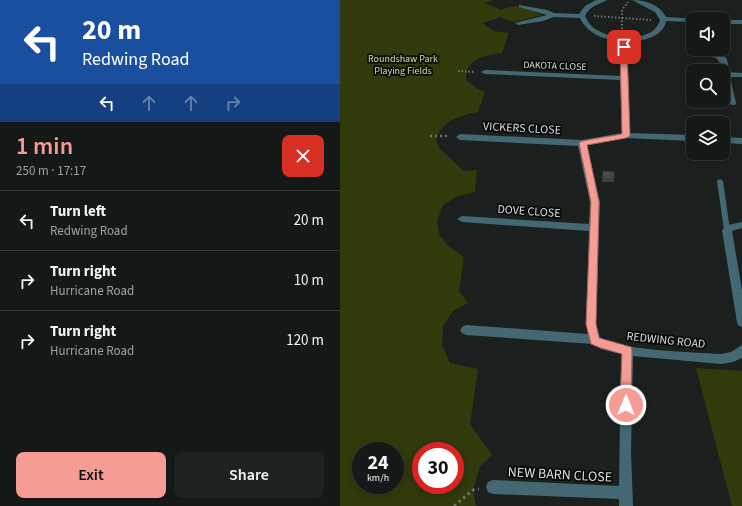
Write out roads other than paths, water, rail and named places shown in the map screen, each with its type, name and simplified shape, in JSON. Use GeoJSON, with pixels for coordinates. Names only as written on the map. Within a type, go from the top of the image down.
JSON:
{"type":"FeatureCollection","features":[{"type":"Feature","properties":{"kind":"street"},"geometry":{"type":"LineString","coordinates":[[518,23],[543,19],[553,15],[582,15],[592,4],[604,0]]}},
{"type":"Feature","properties":{"kind":"street"},"geometry":{"type":"LineString","coordinates":[[582,15],[584,23],[590,30],[600,35],[623,39],[648,36],[657,31],[663,22],[661,13],[654,7],[635,0]]}},
{"type":"Feature","properties":{"kind":"street"},"geometry":{"type":"LineString","coordinates":[[521,6],[547,12],[553,15]]}},
{"type":"Feature","properties":{"kind":"street"},"geometry":{"type":"LineString","coordinates":[[663,22],[686,20]]}},
{"type":"Feature","properties":{"kind":"street"},"geometry":{"type":"LineString","coordinates":[[730,22],[742,22]]}},
{"type":"Feature","properties":{"kind":"street"},"geometry":{"type":"LineString","coordinates":[[623,39],[626,136]]}},
{"type":"Feature","properties":{"kind":"street","name":"DAKOTA CLOSE"},"geometry":{"type":"LineString","coordinates":[[485,72],[624,78]]}},
{"type":"Feature","properties":{"kind":"street"},"geometry":{"type":"LineString","coordinates":[[730,74],[742,75]]}},
{"type":"Feature","properties":{"kind":"street"},"geometry":{"type":"LineString","coordinates":[[730,93],[732,103]]}},
{"type":"Feature","properties":{"kind":"street","name":"VICKERS CLOSE"},"geometry":{"type":"LineString","coordinates":[[460,137],[582,143],[626,136],[686,138]]}},
{"type":"Feature","properties":{"kind":"street"},"geometry":{"type":"LineString","coordinates":[[730,140],[742,141]]}},
{"type":"Feature","properties":{"kind":"street"},"geometry":{"type":"LineString","coordinates":[[582,143],[594,194],[591,324],[595,340]]}},
{"type":"Feature","properties":{"kind":"street","name":"DOVE CLOSE"},"geometry":{"type":"LineString","coordinates":[[462,219],[594,228]]}},
{"type":"Feature","properties":{"kind":"street"},"geometry":{"type":"LineString","coordinates":[[742,225],[731,227],[727,230],[742,322]]}},
{"type":"Feature","properties":{"kind":"street","name":"REDWING ROAD"},"geometry":{"type":"LineString","coordinates":[[466,330],[595,340],[601,344],[627,350],[721,358],[732,358],[739,354],[742,350]]}},
{"type":"Feature","properties":{"kind":"street"},"geometry":{"type":"LineString","coordinates":[[626,500],[627,350]]}},
{"type":"Feature","properties":{"kind":"street","name":"NEW BARN CLOSE"},"geometry":{"type":"LineString","coordinates":[[493,487],[626,500]]}},
{"type":"Feature","properties":{"kind":"lane"},"geometry":{"type":"LineString","coordinates":[[720,181],[727,230]]}},
{"type":"Feature","properties":{"kind":"park label","name":"Roundshaw Park Playing Fields"},"geometry":{"type":"Point","coordinates":[403,64]}}]}
